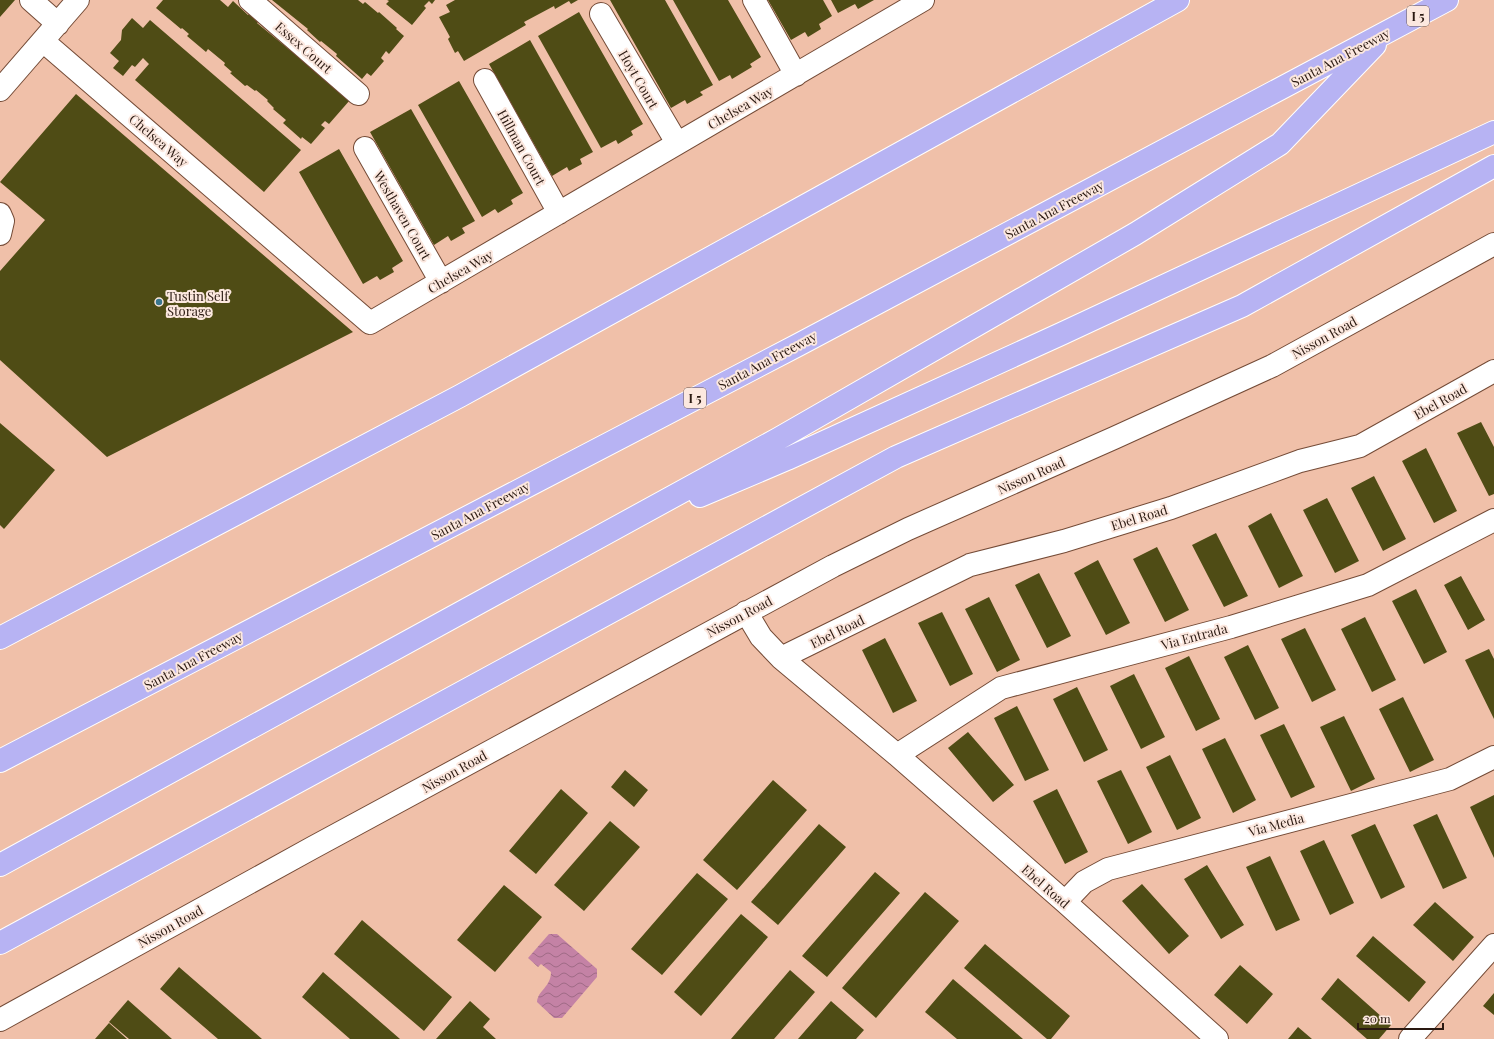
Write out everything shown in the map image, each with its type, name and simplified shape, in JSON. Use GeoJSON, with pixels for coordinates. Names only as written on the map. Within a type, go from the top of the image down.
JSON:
{"type":"FeatureCollection","features":[{"type":"Feature","properties":{"kind":"highway"},"geometry":{"type":"LineString","coordinates":[[0,638],[460,396],[1160,7],[1178,0]]}},
{"type":"Feature","properties":{"kind":"highway","name":"Santa Ana Freeway"},"geometry":{"type":"LineString","coordinates":[[0,761],[805,341],[1447,0]]}},
{"type":"Feature","properties":{"kind":"highway"},"geometry":{"type":"LineString","coordinates":[[0,865],[778,439],[1135,234],[1280,144],[1389,31]]}},
{"type":"Feature","properties":{"kind":"highway"},"geometry":{"type":"LineString","coordinates":[[585,545],[787,459],[1098,317],[1494,132]]}},
{"type":"Feature","properties":{"kind":"highway"},"geometry":{"type":"LineString","coordinates":[[0,943],[896,457],[1242,306],[1494,166]]}},
{"type":"Feature","properties":{"kind":"street"},"geometry":{"type":"LineString","coordinates":[[32,0],[58,24]]}},
{"type":"Feature","properties":{"kind":"street"},"geometry":{"type":"LineString","coordinates":[[0,90],[78,0]]}},
{"type":"Feature","properties":{"kind":"street","name":"Essex Court"},"geometry":{"type":"LineString","coordinates":[[250,0],[358,94]]}},
{"type":"Feature","properties":{"kind":"street"},"geometry":{"type":"LineString","coordinates":[[754,0],[796,75]]}},
{"type":"Feature","properties":{"kind":"street","name":"Chelsea Way"},"geometry":{"type":"LineString","coordinates":[[43,41],[370,323],[796,75],[916,2]]}},
{"type":"Feature","properties":{"kind":"street","name":"Hoyt Court"},"geometry":{"type":"LineString","coordinates":[[602,14],[677,144]]}},
{"type":"Feature","properties":{"kind":"street","name":"Hillman Court"},"geometry":{"type":"LineString","coordinates":[[485,80],[559,213]]}},
{"type":"Feature","properties":{"kind":"street","name":"Westhaven Court"},"geometry":{"type":"LineString","coordinates":[[365,148],[441,282]]}},
{"type":"Feature","properties":{"kind":"street"},"geometry":{"type":"LineString","coordinates":[[0,214],[3,221],[0,234]]}},
{"type":"Feature","properties":{"kind":"street","name":"Nisson Road"},"geometry":{"type":"LineString","coordinates":[[0,1020],[319,844],[833,566],[908,529],[1272,366],[1494,244]]}},
{"type":"Feature","properties":{"kind":"street","name":"Ebel Road"},"geometry":{"type":"LineString","coordinates":[[781,658],[970,565],[1064,541],[1171,508],[1300,461],[1360,446],[1494,371]]}},
{"type":"Feature","properties":{"kind":"street","name":"Via Entrada"},"geometry":{"type":"LineString","coordinates":[[897,755],[1001,688],[1231,626],[1368,585],[1494,520]]}},
{"type":"Feature","properties":{"kind":"street","name":"Ebel Road"},"geometry":{"type":"LineString","coordinates":[[746,612],[761,636],[781,658],[897,755],[1065,902],[1217,1039]]}},
{"type":"Feature","properties":{"kind":"street","name":"Via Media"},"geometry":{"type":"LineString","coordinates":[[1065,902],[1084,882],[1108,869],[1450,779],[1494,757]]}},
{"type":"Feature","properties":{"kind":"street"},"geometry":{"type":"LineString","coordinates":[[1410,1039],[1494,945]]}},
{"type":"Feature","properties":{"kind":"water"},"geometry":{"type":"Polygon","coordinates":[[[549,934],[557,934],[597,969],[597,977],[562,1018],[554,1018],[537,1002],[540,994],[549,981],[551,972],[541,964],[538,967],[528,958],[549,934]]]}},
{"type":"Feature","properties":{"kind":"building"},"geometry":{"type":"Polygon","coordinates":[[[0,0],[15,0],[0,17],[0,0]]]}},
{"type":"Feature","properties":{"kind":"building"},"geometry":{"type":"Polygon","coordinates":[[[163,0],[220,0],[228,7],[233,1],[248,15],[250,13],[259,21],[257,23],[291,51],[292,50],[350,100],[329,124],[325,121],[321,125],[325,128],[311,144],[302,137],[301,139],[283,123],[286,120],[273,109],[274,108],[267,101],[268,100],[256,90],[255,91],[247,85],[245,86],[230,73],[232,72],[224,65],[225,63],[208,49],[206,52],[187,36],[189,34],[156,8],[163,0]]]}},
{"type":"Feature","properties":{"kind":"building"},"geometry":{"type":"Polygon","coordinates":[[[272,0],[358,0],[363,4],[365,2],[378,13],[379,12],[404,36],[389,54],[386,51],[381,58],[384,61],[371,76],[367,73],[362,79],[336,56],[337,54],[321,41],[320,42],[307,30],[308,29],[272,0]]]}},
{"type":"Feature","properties":{"kind":"building"},"geometry":{"type":"Polygon","coordinates":[[[387,0],[435,0],[432,4],[429,1],[424,6],[426,8],[412,25],[386,4],[389,1],[387,0]]]}},
{"type":"Feature","properties":{"kind":"building"},"geometry":{"type":"Polygon","coordinates":[[[455,0],[578,0],[571,4],[569,1],[555,9],[554,6],[524,22],[526,25],[464,61],[458,51],[455,53],[448,39],[450,37],[439,17],[450,12],[446,5],[455,0]]]}},
{"type":"Feature","properties":{"kind":"building"},"geometry":{"type":"Polygon","coordinates":[[[610,0],[665,0],[713,85],[700,92],[703,95],[687,104],[685,100],[671,108],[610,0]]]}},
{"type":"Feature","properties":{"kind":"building"},"geometry":{"type":"Polygon","coordinates":[[[673,0],[728,0],[761,57],[750,64],[752,67],[732,79],[730,75],[719,81],[673,0]]]}},
{"type":"Feature","properties":{"kind":"building"},"geometry":{"type":"Polygon","coordinates":[[[768,0],[823,0],[832,16],[819,24],[821,29],[808,37],[805,32],[791,40],[768,0]]]}},
{"type":"Feature","properties":{"kind":"building"},"geometry":{"type":"Polygon","coordinates":[[[831,0],[874,0],[858,9],[855,4],[838,13],[831,0]]]}},
{"type":"Feature","properties":{"kind":"building"},"geometry":{"type":"Polygon","coordinates":[[[579,12],[643,124],[631,131],[633,135],[618,144],[616,140],[601,148],[538,36],[579,12]]]}},
{"type":"Feature","properties":{"kind":"building"},"geometry":{"type":"Polygon","coordinates":[[[132,18],[143,28],[150,20],[301,150],[264,192],[135,80],[149,64],[143,58],[135,67],[132,65],[123,76],[113,68],[119,61],[110,53],[121,40],[122,30],[132,18]]]}},
{"type":"Feature","properties":{"kind":"building"},"geometry":{"type":"Polygon","coordinates":[[[530,40],[593,152],[580,159],[582,164],[569,171],[567,167],[552,176],[489,64],[530,40]]]}},
{"type":"Feature","properties":{"kind":"building"},"geometry":{"type":"Polygon","coordinates":[[[459,81],[523,193],[511,200],[513,204],[498,213],[495,209],[482,217],[418,105],[459,81]]]}},
{"type":"Feature","properties":{"kind":"building","name":"Tustin Self Storage"},"geometry":{"type":"Polygon","coordinates":[[[76,94],[353,332],[107,457],[0,360],[0,271],[45,220],[0,182],[76,94]]]}},
{"type":"Feature","properties":{"kind":"building"},"geometry":{"type":"Polygon","coordinates":[[[411,109],[475,221],[462,228],[465,233],[451,241],[448,236],[434,245],[370,132],[411,109]]]}},
{"type":"Feature","properties":{"kind":"building"},"geometry":{"type":"Polygon","coordinates":[[[339,149],[403,261],[392,268],[394,272],[380,280],[377,276],[363,284],[299,172],[339,149]]]}},
{"type":"Feature","properties":{"kind":"building"},"geometry":{"type":"Polygon","coordinates":[[[1481,422],[1494,447],[1494,494],[1489,496],[1457,433],[1481,422]]]}},
{"type":"Feature","properties":{"kind":"building"},"geometry":{"type":"Polygon","coordinates":[[[0,423],[55,470],[4,529],[0,525],[0,423]]]}},
{"type":"Feature","properties":{"kind":"building"},"geometry":{"type":"Polygon","coordinates":[[[1426,448],[1457,511],[1434,523],[1402,461],[1426,448]]]}},
{"type":"Feature","properties":{"kind":"building"},"geometry":{"type":"Polygon","coordinates":[[[1374,476],[1406,539],[1383,551],[1351,488],[1374,476]]]}},
{"type":"Feature","properties":{"kind":"building"},"geometry":{"type":"Polygon","coordinates":[[[1327,498],[1359,561],[1335,573],[1303,510],[1327,498]]]}},
{"type":"Feature","properties":{"kind":"building"},"geometry":{"type":"Polygon","coordinates":[[[1271,513],[1303,576],[1279,588],[1248,526],[1271,513]]]}},
{"type":"Feature","properties":{"kind":"building"},"geometry":{"type":"Polygon","coordinates":[[[1216,533],[1248,596],[1224,607],[1192,545],[1216,533]]]}},
{"type":"Feature","properties":{"kind":"building"},"geometry":{"type":"Polygon","coordinates":[[[1157,547],[1189,610],[1165,622],[1133,559],[1157,547]]]}},
{"type":"Feature","properties":{"kind":"building"},"geometry":{"type":"Polygon","coordinates":[[[1098,560],[1130,623],[1106,635],[1074,573],[1098,560]]]}},
{"type":"Feature","properties":{"kind":"building"},"geometry":{"type":"Polygon","coordinates":[[[1039,573],[1071,636],[1047,648],[1015,585],[1039,573]]]}},
{"type":"Feature","properties":{"kind":"building"},"geometry":{"type":"Polygon","coordinates":[[[1461,576],[1485,620],[1468,630],[1444,585],[1461,576]]]}},
{"type":"Feature","properties":{"kind":"building"},"geometry":{"type":"Polygon","coordinates":[[[1416,589],[1447,652],[1424,664],[1392,601],[1416,589]]]}},
{"type":"Feature","properties":{"kind":"building"},"geometry":{"type":"Polygon","coordinates":[[[989,597],[1020,660],[997,672],[965,609],[989,597]]]}},
{"type":"Feature","properties":{"kind":"building"},"geometry":{"type":"Polygon","coordinates":[[[942,612],[973,674],[950,686],[918,623],[942,612]]]}},
{"type":"Feature","properties":{"kind":"building"},"geometry":{"type":"Polygon","coordinates":[[[1365,617],[1396,680],[1372,692],[1341,629],[1365,617]]]}},
{"type":"Feature","properties":{"kind":"building"},"geometry":{"type":"Polygon","coordinates":[[[1305,628],[1336,690],[1312,702],[1281,639],[1305,628]]]}},
{"type":"Feature","properties":{"kind":"building"},"geometry":{"type":"Polygon","coordinates":[[[885,638],[917,701],[893,713],[862,650],[885,638]]]}},
{"type":"Feature","properties":{"kind":"building"},"geometry":{"type":"Polygon","coordinates":[[[1248,645],[1279,708],[1255,720],[1224,657],[1248,645]]]}},
{"type":"Feature","properties":{"kind":"building"},"geometry":{"type":"Polygon","coordinates":[[[1489,649],[1494,659],[1494,719],[1465,660],[1489,649]]]}},
{"type":"Feature","properties":{"kind":"building"},"geometry":{"type":"Polygon","coordinates":[[[1189,656],[1220,719],[1196,731],[1165,668],[1189,656]]]}},
{"type":"Feature","properties":{"kind":"building"},"geometry":{"type":"Polygon","coordinates":[[[1134,674],[1165,737],[1141,749],[1110,686],[1134,674]]]}},
{"type":"Feature","properties":{"kind":"building"},"geometry":{"type":"Polygon","coordinates":[[[1077,687],[1108,750],[1084,762],[1053,699],[1077,687]]]}},
{"type":"Feature","properties":{"kind":"building"},"geometry":{"type":"Polygon","coordinates":[[[1403,697],[1434,760],[1410,772],[1379,709],[1403,697]]]}},
{"type":"Feature","properties":{"kind":"building"},"geometry":{"type":"Polygon","coordinates":[[[1017,706],[1049,770],[1025,781],[994,718],[1017,706]]]}},
{"type":"Feature","properties":{"kind":"building"},"geometry":{"type":"Polygon","coordinates":[[[1344,716],[1375,779],[1351,791],[1320,727],[1344,716]]]}},
{"type":"Feature","properties":{"kind":"building"},"geometry":{"type":"Polygon","coordinates":[[[1284,724],[1315,787],[1291,798],[1260,735],[1284,724]]]}},
{"type":"Feature","properties":{"kind":"building"},"geometry":{"type":"Polygon","coordinates":[[[968,732],[1014,785],[993,802],[948,748],[968,732]]]}},
{"type":"Feature","properties":{"kind":"building"},"geometry":{"type":"Polygon","coordinates":[[[1225,738],[1256,800],[1233,813],[1202,749],[1225,738]]]}},
{"type":"Feature","properties":{"kind":"building"},"geometry":{"type":"Polygon","coordinates":[[[1170,755],[1201,818],[1177,830],[1146,767],[1170,755]]]}},
{"type":"Feature","properties":{"kind":"building"},"geometry":{"type":"Polygon","coordinates":[[[625,770],[648,790],[634,807],[611,787],[625,770]]]}},
{"type":"Feature","properties":{"kind":"building"},"geometry":{"type":"Polygon","coordinates":[[[1121,770],[1152,832],[1128,844],[1097,781],[1121,770]]]}},
{"type":"Feature","properties":{"kind":"building"},"geometry":{"type":"Polygon","coordinates":[[[773,780],[807,810],[737,890],[703,860],[773,780]]]}},
{"type":"Feature","properties":{"kind":"building"},"geometry":{"type":"Polygon","coordinates":[[[561,789],[588,813],[536,874],[509,851],[561,789]]]}},
{"type":"Feature","properties":{"kind":"building"},"geometry":{"type":"Polygon","coordinates":[[[1057,789],[1088,852],[1065,864],[1033,801],[1057,789]]]}},
{"type":"Feature","properties":{"kind":"building"},"geometry":{"type":"Polygon","coordinates":[[[1494,795],[1494,858],[1470,807],[1494,795]]]}},
{"type":"Feature","properties":{"kind":"building"},"geometry":{"type":"Polygon","coordinates":[[[1437,814],[1467,878],[1443,889],[1413,825],[1437,814]]]}},
{"type":"Feature","properties":{"kind":"building"},"geometry":{"type":"Polygon","coordinates":[[[610,821],[640,847],[584,911],[554,885],[610,821]]]}},
{"type":"Feature","properties":{"kind":"building"},"geometry":{"type":"Polygon","coordinates":[[[819,824],[846,847],[778,925],[751,902],[819,824]]]}},
{"type":"Feature","properties":{"kind":"building"},"geometry":{"type":"Polygon","coordinates":[[[1375,824],[1405,887],[1381,899],[1351,835],[1375,824]]]}},
{"type":"Feature","properties":{"kind":"building"},"geometry":{"type":"Polygon","coordinates":[[[1324,840],[1354,903],[1330,915],[1300,851],[1324,840]]]}},
{"type":"Feature","properties":{"kind":"building"},"geometry":{"type":"Polygon","coordinates":[[[1270,856],[1300,920],[1276,931],[1246,867],[1270,856]]]}},
{"type":"Feature","properties":{"kind":"building"},"geometry":{"type":"Polygon","coordinates":[[[1207,865],[1244,925],[1221,939],[1184,879],[1207,865]]]}},
{"type":"Feature","properties":{"kind":"building"},"geometry":{"type":"Polygon","coordinates":[[[875,872],[900,893],[827,977],[802,956],[875,872]]]}},
{"type":"Feature","properties":{"kind":"building"},"geometry":{"type":"Polygon","coordinates":[[[697,873],[728,899],[662,975],[631,949],[697,873]]]}},
{"type":"Feature","properties":{"kind":"building"},"geometry":{"type":"Polygon","coordinates":[[[1142,884],[1189,936],[1169,954],[1122,901],[1142,884]]]}},
{"type":"Feature","properties":{"kind":"building"},"geometry":{"type":"Polygon","coordinates":[[[504,885],[542,917],[495,972],[457,940],[504,885]]]}},
{"type":"Feature","properties":{"kind":"building"},"geometry":{"type":"Polygon","coordinates":[[[925,892],[959,921],[876,1018],[842,988],[925,892]]]}},
{"type":"Feature","properties":{"kind":"building"},"geometry":{"type":"Polygon","coordinates":[[[1435,902],[1474,937],[1453,961],[1413,925],[1435,902]]]}},
{"type":"Feature","properties":{"kind":"building"},"geometry":{"type":"Polygon","coordinates":[[[741,914],[768,937],[701,1016],[674,992],[741,914]]]}},
{"type":"Feature","properties":{"kind":"building"},"geometry":{"type":"Polygon","coordinates":[[[362,920],[452,997],[424,1031],[334,954],[362,920]]]}},
{"type":"Feature","properties":{"kind":"building"},"geometry":{"type":"Polygon","coordinates":[[[1373,936],[1426,982],[1409,1002],[1356,956],[1373,936]]]}},
{"type":"Feature","properties":{"kind":"building"},"geometry":{"type":"Polygon","coordinates":[[[985,944],[1070,1016],[1051,1039],[1047,1039],[964,968],[985,944]]]}},
{"type":"Feature","properties":{"kind":"building"},"geometry":{"type":"Polygon","coordinates":[[[1240,965],[1273,994],[1247,1024],[1214,995],[1240,965]]]}},
{"type":"Feature","properties":{"kind":"building"},"geometry":{"type":"Polygon","coordinates":[[[179,967],[262,1039],[218,1039],[160,989],[179,967]]]}},
{"type":"Feature","properties":{"kind":"building"},"geometry":{"type":"Polygon","coordinates":[[[790,970],[815,992],[774,1039],[731,1039],[790,970]]]}},
{"type":"Feature","properties":{"kind":"building"},"geometry":{"type":"Polygon","coordinates":[[[323,972],[400,1039],[350,1039],[302,997],[323,972]]]}},
{"type":"Feature","properties":{"kind":"building"},"geometry":{"type":"Polygon","coordinates":[[[1338,978],[1391,1025],[1379,1039],[1367,1039],[1321,999],[1338,978]]]}},
{"type":"Feature","properties":{"kind":"building"},"geometry":{"type":"Polygon","coordinates":[[[953,979],[1023,1039],[957,1039],[925,1012],[953,979]]]}},
{"type":"Feature","properties":{"kind":"building"},"geometry":{"type":"Polygon","coordinates":[[[1494,993],[1494,1015],[1483,1006],[1494,993]]]}},
{"type":"Feature","properties":{"kind":"building"},"geometry":{"type":"Polygon","coordinates":[[[128,1000],[172,1039],[129,1039],[109,1022],[128,1000]]]}},
{"type":"Feature","properties":{"kind":"building"},"geometry":{"type":"Polygon","coordinates":[[[470,1001],[490,1019],[483,1027],[496,1039],[436,1039],[470,1001]]]}},
{"type":"Feature","properties":{"kind":"building"},"geometry":{"type":"Polygon","coordinates":[[[831,1001],[864,1030],[856,1039],[798,1039],[831,1001]]]}},
{"type":"Feature","properties":{"kind":"building"},"geometry":{"type":"Polygon","coordinates":[[[109,1023],[127,1039],[95,1039],[109,1023]]]}},
{"type":"Feature","properties":{"kind":"building"},"geometry":{"type":"Polygon","coordinates":[[[1298,1027],[1312,1039],[1288,1039],[1298,1027]]]}},
{"type":"Feature","properties":{"kind":"place","name":"Tustin Self Storage"},"geometry":{"type":"Point","coordinates":[159,302]}}]}
